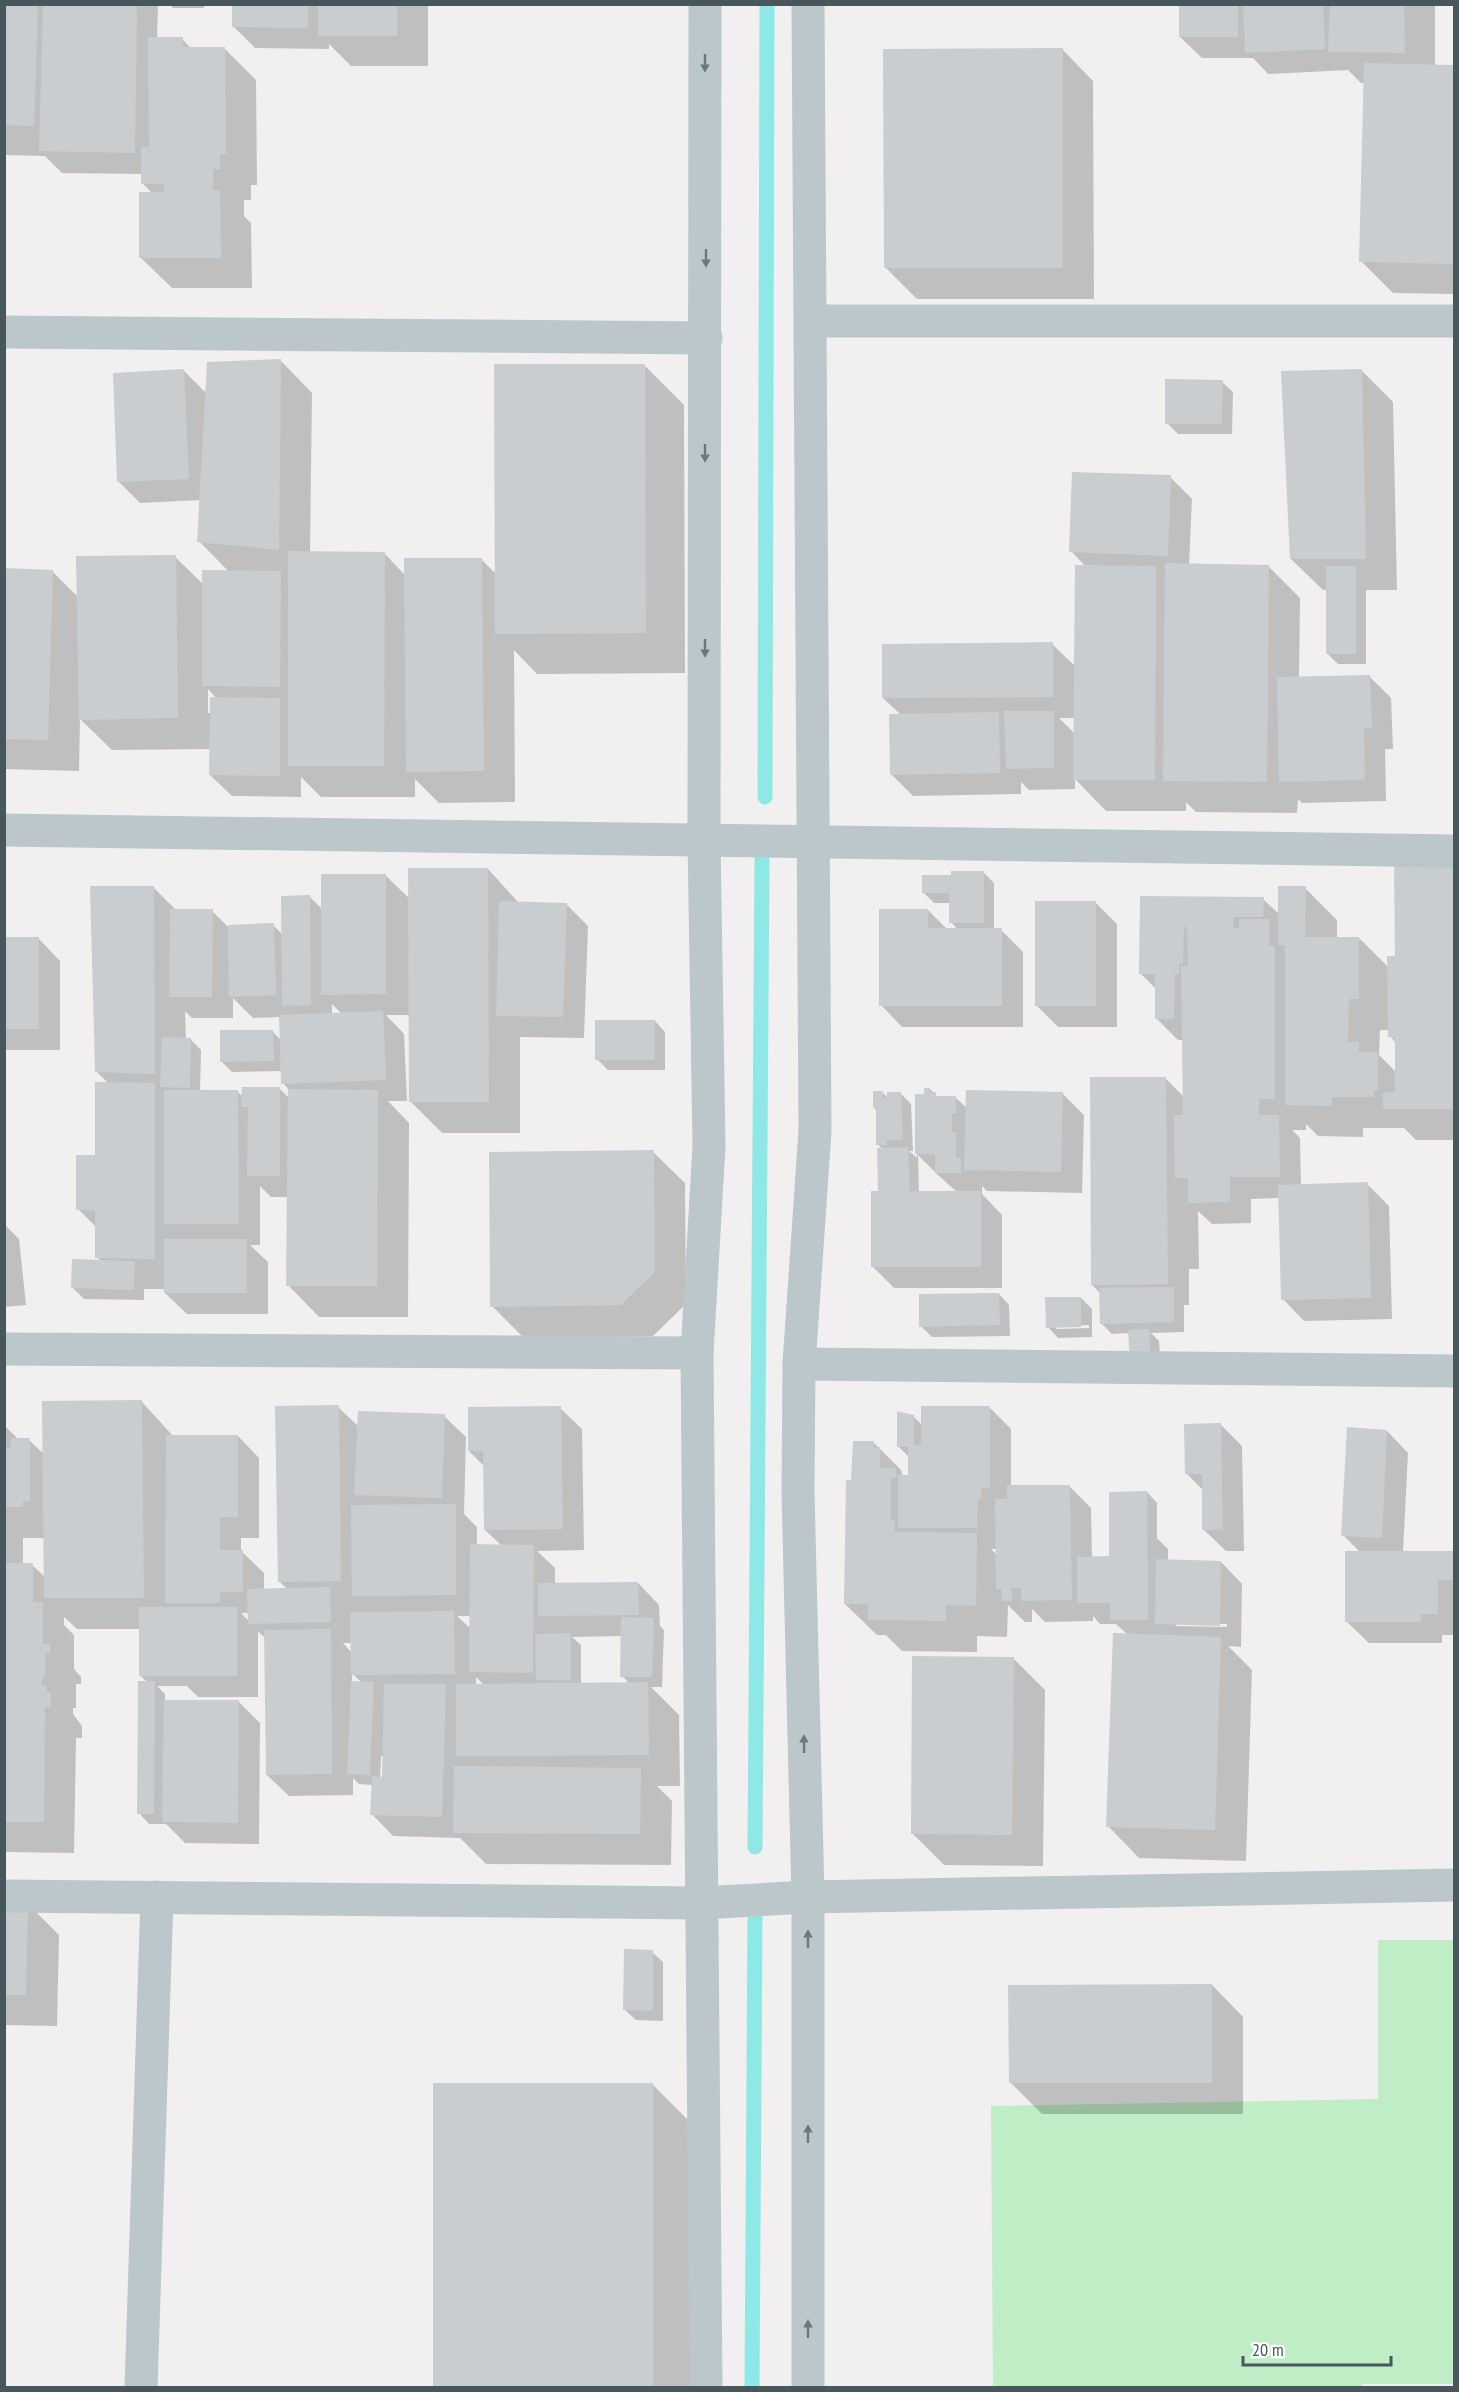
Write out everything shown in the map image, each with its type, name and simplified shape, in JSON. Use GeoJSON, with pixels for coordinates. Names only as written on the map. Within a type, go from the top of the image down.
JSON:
{"type":"FeatureCollection","features":[{"type":"Feature","properties":{"kind":"street"},"geometry":{"type":"LineString","coordinates":[[705,4],[704,840],[709,1146],[697,1353],[706,2388]]}},
{"type":"Feature","properties":{"kind":"street"},"geometry":{"type":"LineString","coordinates":[[808,4],[815,1131],[799,1364],[798,1492],[808,1897],[808,2388]]}},
{"type":"Feature","properties":{"kind":"street"},"geometry":{"type":"LineString","coordinates":[[811,321],[1455,321]]}},
{"type":"Feature","properties":{"kind":"street"},"geometry":{"type":"LineString","coordinates":[[4,332],[706,338]]}},
{"type":"Feature","properties":{"kind":"street"},"geometry":{"type":"LineString","coordinates":[[4,830],[1455,851]]}},
{"type":"Feature","properties":{"kind":"street"},"geometry":{"type":"LineString","coordinates":[[4,1349],[697,1353]]}},
{"type":"Feature","properties":{"kind":"street"},"geometry":{"type":"LineString","coordinates":[[799,1364],[1455,1371]]}},
{"type":"Feature","properties":{"kind":"street"},"geometry":{"type":"LineString","coordinates":[[4,1896],[701,1903],[808,1897],[1455,1885]]}},
{"type":"Feature","properties":{"kind":"street"},"geometry":{"type":"LineString","coordinates":[[141,2388],[157,1897]]}},
{"type":"Feature","properties":{"kind":"green space"},"geometry":{"type":"Polygon","coordinates":[[[1378,1940],[1454,1940],[1454,2384],[1362,2384],[1362,2388],[993,2387],[991,2106],[1378,2099],[1378,1940]]]}},
{"type":"Feature","properties":{"kind":"building"},"geometry":{"type":"Polygon","coordinates":[[[4,4],[38,4],[34,126],[4,125],[4,4]]]}},
{"type":"Feature","properties":{"kind":"building"},"geometry":{"type":"Polygon","coordinates":[[[43,4],[137,4],[135,153],[39,151],[43,4]]]}},
{"type":"Feature","properties":{"kind":"building"},"geometry":{"type":"Polygon","coordinates":[[[232,4],[308,4],[308,28],[232,27],[232,4]]]}},
{"type":"Feature","properties":{"kind":"building"},"geometry":{"type":"Polygon","coordinates":[[[318,4],[397,4],[397,36],[318,36],[318,4]]]}},
{"type":"Feature","properties":{"kind":"building"},"geometry":{"type":"Polygon","coordinates":[[[1179,4],[1238,4],[1238,37],[1179,37],[1179,4]]]}},
{"type":"Feature","properties":{"kind":"building"},"geometry":{"type":"Polygon","coordinates":[[[1243,4],[1323,4],[1325,49],[1245,53],[1243,4]]]}},
{"type":"Feature","properties":{"kind":"building"},"geometry":{"type":"Polygon","coordinates":[[[1330,4],[1404,4],[1405,53],[1328,52],[1330,4]]]}},
{"type":"Feature","properties":{"kind":"building"},"geometry":{"type":"Polygon","coordinates":[[[148,37],[183,37],[183,47],[225,47],[226,154],[220,154],[220,169],[213,169],[213,190],[220,190],[221,258],[139,258],[139,192],[164,192],[164,184],[141,184],[141,147],[149,147],[148,37]]]}},
{"type":"Feature","properties":{"kind":"building"},"geometry":{"type":"Polygon","coordinates":[[[1063,48],[1063,268],[884,268],[883,49],[1063,48]]]}},
{"type":"Feature","properties":{"kind":"building"},"geometry":{"type":"Polygon","coordinates":[[[1364,63],[1454,65],[1454,264],[1359,262],[1364,63]]]}},
{"type":"Feature","properties":{"kind":"building"},"geometry":{"type":"Polygon","coordinates":[[[281,359],[279,550],[197,542],[207,362],[281,359]]]}},
{"type":"Feature","properties":{"kind":"building"},"geometry":{"type":"Polygon","coordinates":[[[494,364],[645,364],[646,633],[495,634],[494,364]]]}},
{"type":"Feature","properties":{"kind":"building"},"geometry":{"type":"Polygon","coordinates":[[[184,369],[189,479],[117,482],[113,373],[184,369]]]}},
{"type":"Feature","properties":{"kind":"building"},"geometry":{"type":"Polygon","coordinates":[[[1362,369],[1366,559],[1290,559],[1281,371],[1362,369]]]}},
{"type":"Feature","properties":{"kind":"building"},"geometry":{"type":"Polygon","coordinates":[[[1165,379],[1223,380],[1222,424],[1165,424],[1165,379]]]}},
{"type":"Feature","properties":{"kind":"building"},"geometry":{"type":"Polygon","coordinates":[[[1072,472],[1171,475],[1168,556],[1069,552],[1072,472]]]}},
{"type":"Feature","properties":{"kind":"building"},"geometry":{"type":"Polygon","coordinates":[[[288,551],[385,552],[384,766],[288,766],[288,551]]]}},
{"type":"Feature","properties":{"kind":"building"},"geometry":{"type":"Polygon","coordinates":[[[176,555],[178,718],[79,720],[76,556],[176,555]]]}},
{"type":"Feature","properties":{"kind":"building"},"geometry":{"type":"Polygon","coordinates":[[[404,558],[482,558],[484,771],[406,772],[404,558]]]}},
{"type":"Feature","properties":{"kind":"building"},"geometry":{"type":"Polygon","coordinates":[[[1165,563],[1269,565],[1267,782],[1163,781],[1165,563]]]}},
{"type":"Feature","properties":{"kind":"building"},"geometry":{"type":"Polygon","coordinates":[[[1075,565],[1156,566],[1155,780],[1073,780],[1075,565]]]}},
{"type":"Feature","properties":{"kind":"building"},"geometry":{"type":"Polygon","coordinates":[[[1326,566],[1356,566],[1356,654],[1326,654],[1326,566]]]}},
{"type":"Feature","properties":{"kind":"building"},"geometry":{"type":"Polygon","coordinates":[[[5,568],[53,570],[48,740],[5,739],[5,568]]]}},
{"type":"Feature","properties":{"kind":"building"},"geometry":{"type":"Polygon","coordinates":[[[202,570],[281,571],[280,687],[202,686],[202,570]]]}},
{"type":"Feature","properties":{"kind":"building"},"geometry":{"type":"Polygon","coordinates":[[[1053,642],[1053,697],[882,698],[882,644],[1053,642]]]}},
{"type":"Feature","properties":{"kind":"building"},"geometry":{"type":"Polygon","coordinates":[[[1370,675],[1372,728],[1364,728],[1365,780],[1279,782],[1277,677],[1370,675]]]}},
{"type":"Feature","properties":{"kind":"building"},"geometry":{"type":"Polygon","coordinates":[[[210,697],[280,698],[280,776],[209,775],[210,697]]]}},
{"type":"Feature","properties":{"kind":"building"},"geometry":{"type":"Polygon","coordinates":[[[1004,711],[1054,711],[1054,768],[1006,769],[1004,711]]]}},
{"type":"Feature","properties":{"kind":"building"},"geometry":{"type":"Polygon","coordinates":[[[999,712],[1000,773],[890,775],[889,714],[999,712]]]}},
{"type":"Feature","properties":{"kind":"building"},"geometry":{"type":"Polygon","coordinates":[[[1394,865],[1454,865],[1454,1109],[1383,1109],[1383,1093],[1395,1092],[1395,1037],[1388,1037],[1387,956],[1395,956],[1394,865]]]}},
{"type":"Feature","properties":{"kind":"building"},"geometry":{"type":"Polygon","coordinates":[[[408,868],[488,868],[489,1102],[409,1102],[408,868]]]}},
{"type":"Feature","properties":{"kind":"building"},"geometry":{"type":"Polygon","coordinates":[[[951,871],[984,871],[984,923],[949,923],[949,893],[922,893],[922,875],[951,875],[951,871]]]}},
{"type":"Feature","properties":{"kind":"building"},"geometry":{"type":"Polygon","coordinates":[[[321,874],[386,874],[386,994],[321,995],[321,874]]]}},
{"type":"Feature","properties":{"kind":"building"},"geometry":{"type":"Polygon","coordinates":[[[90,886],[154,886],[155,1074],[95,1072],[90,886]]]}},
{"type":"Feature","properties":{"kind":"building"},"geometry":{"type":"Polygon","coordinates":[[[1278,886],[1306,886],[1305,937],[1359,937],[1359,999],[1349,999],[1348,1042],[1359,1042],[1359,1052],[1378,1052],[1378,1090],[1374,1090],[1374,1097],[1332,1097],[1332,1106],[1285,1105],[1285,945],[1278,945],[1278,886]]]}},
{"type":"Feature","properties":{"kind":"building"},"geometry":{"type":"Polygon","coordinates":[[[310,895],[311,1005],[282,1006],[281,896],[310,895]]]}},
{"type":"Feature","properties":{"kind":"building"},"geometry":{"type":"Polygon","coordinates":[[[1140,896],[1264,897],[1263,917],[1234,917],[1233,928],[1239,928],[1239,919],[1269,919],[1269,946],[1275,946],[1275,1099],[1259,1099],[1259,1115],[1279,1115],[1280,1177],[1230,1177],[1230,1202],[1188,1203],[1188,1178],[1175,1178],[1174,1115],[1183,1115],[1181,966],[1188,966],[1187,927],[1184,927],[1183,964],[1179,964],[1179,974],[1175,974],[1174,1019],[1155,1019],[1155,974],[1139,974],[1140,896]]]}},
{"type":"Feature","properties":{"kind":"building"},"geometry":{"type":"Polygon","coordinates":[[[499,901],[567,903],[563,1017],[496,1016],[499,901]]]}},
{"type":"Feature","properties":{"kind":"building"},"geometry":{"type":"Polygon","coordinates":[[[1035,901],[1096,901],[1096,1006],[1035,1006],[1035,901]]]}},
{"type":"Feature","properties":{"kind":"building"},"geometry":{"type":"Polygon","coordinates":[[[170,909],[213,909],[212,997],[169,997],[170,909]]]}},
{"type":"Feature","properties":{"kind":"building"},"geometry":{"type":"Polygon","coordinates":[[[879,909],[928,909],[928,928],[1002,928],[1002,1006],[879,1006],[879,909]]]}},
{"type":"Feature","properties":{"kind":"building"},"geometry":{"type":"Polygon","coordinates":[[[274,923],[276,995],[229,997],[228,925],[274,923]]]}},
{"type":"Feature","properties":{"kind":"building"},"geometry":{"type":"Polygon","coordinates":[[[4,937],[39,937],[39,1029],[4,1029],[4,937]]]}},
{"type":"Feature","properties":{"kind":"building"},"geometry":{"type":"Polygon","coordinates":[[[383,1011],[386,1080],[281,1084],[279,1015],[383,1011]]]}},
{"type":"Feature","properties":{"kind":"building"},"geometry":{"type":"Polygon","coordinates":[[[595,1020],[655,1020],[655,1060],[595,1060],[595,1020]]]}},
{"type":"Feature","properties":{"kind":"building"},"geometry":{"type":"Polygon","coordinates":[[[220,1030],[273,1030],[274,1061],[220,1062],[220,1030]]]}},
{"type":"Feature","properties":{"kind":"building"},"geometry":{"type":"Polygon","coordinates":[[[162,1037],[191,1038],[190,1088],[160,1087],[162,1037]]]}},
{"type":"Feature","properties":{"kind":"building"},"geometry":{"type":"Polygon","coordinates":[[[1090,1077],[1166,1077],[1168,1284],[1091,1285],[1090,1077]]]}},
{"type":"Feature","properties":{"kind":"building"},"geometry":{"type":"Polygon","coordinates":[[[95,1082],[155,1083],[155,1259],[95,1258],[95,1210],[76,1210],[76,1155],[95,1155],[95,1082]]]}},
{"type":"Feature","properties":{"kind":"building"},"geometry":{"type":"Polygon","coordinates":[[[242,1087],[280,1087],[280,1176],[247,1176],[248,1107],[241,1107],[242,1087]]]}},
{"type":"Feature","properties":{"kind":"building"},"geometry":{"type":"Polygon","coordinates":[[[924,1088],[930,1088],[930,1092],[936,1092],[936,1096],[956,1096],[956,1113],[952,1113],[952,1132],[956,1132],[956,1158],[961,1158],[961,1173],[935,1173],[935,1154],[915,1154],[915,1094],[924,1094],[924,1088]]]}},
{"type":"Feature","properties":{"kind":"building"},"geometry":{"type":"Polygon","coordinates":[[[288,1089],[378,1090],[377,1286],[286,1286],[288,1089]]]}},
{"type":"Feature","properties":{"kind":"building"},"geometry":{"type":"Polygon","coordinates":[[[164,1090],[238,1090],[239,1224],[164,1224],[164,1090]]]}},
{"type":"Feature","properties":{"kind":"building"},"geometry":{"type":"Polygon","coordinates":[[[966,1090],[1063,1092],[1061,1172],[964,1170],[966,1090]]]}},
{"type":"Feature","properties":{"kind":"building"},"geometry":{"type":"Polygon","coordinates":[[[873,1091],[883,1091],[882,1098],[887,1098],[887,1092],[901,1092],[903,1140],[887,1140],[887,1145],[876,1145],[876,1108],[873,1108],[873,1091]]]}},
{"type":"Feature","properties":{"kind":"building"},"geometry":{"type":"Polygon","coordinates":[[[908,1147],[910,1191],[981,1191],[981,1267],[871,1267],[871,1191],[878,1191],[877,1148],[908,1147]]]}},
{"type":"Feature","properties":{"kind":"building"},"geometry":{"type":"Polygon","coordinates":[[[654,1150],[655,1272],[621,1305],[490,1307],[489,1152],[654,1150]]]}},
{"type":"Feature","properties":{"kind":"building"},"geometry":{"type":"Polygon","coordinates":[[[1368,1182],[1371,1298],[1281,1300],[1278,1185],[1368,1182]]]}},
{"type":"Feature","properties":{"kind":"building"},"geometry":{"type":"Polygon","coordinates":[[[164,1239],[247,1239],[247,1293],[164,1293],[164,1239]]]}},
{"type":"Feature","properties":{"kind":"building"},"geometry":{"type":"Polygon","coordinates":[[[72,1259],[135,1261],[134,1290],[71,1288],[72,1259]]]}},
{"type":"Feature","properties":{"kind":"building"},"geometry":{"type":"Polygon","coordinates":[[[1174,1287],[1174,1322],[1100,1324],[1099,1288],[1174,1287]]]}},
{"type":"Feature","properties":{"kind":"building"},"geometry":{"type":"Polygon","coordinates":[[[999,1293],[1000,1325],[919,1327],[919,1294],[999,1293]]]}},
{"type":"Feature","properties":{"kind":"building"},"geometry":{"type":"Polygon","coordinates":[[[1045,1297],[1081,1297],[1081,1327],[1046,1328],[1045,1297]]]}},
{"type":"Feature","properties":{"kind":"building"},"geometry":{"type":"Polygon","coordinates":[[[1149,1329],[1151,1358],[1130,1360],[1128,1330],[1149,1329]]]}},
{"type":"Feature","properties":{"kind":"building"},"geometry":{"type":"Polygon","coordinates":[[[142,1400],[144,1598],[44,1598],[42,1401],[142,1400]]]}},
{"type":"Feature","properties":{"kind":"building"},"geometry":{"type":"Polygon","coordinates":[[[339,1405],[341,1581],[278,1582],[275,1406],[339,1405]]]}},
{"type":"Feature","properties":{"kind":"building"},"geometry":{"type":"Polygon","coordinates":[[[561,1406],[563,1529],[484,1530],[483,1451],[468,1451],[468,1407],[561,1406]]]}},
{"type":"Feature","properties":{"kind":"building"},"geometry":{"type":"Polygon","coordinates":[[[921,1406],[990,1406],[990,1488],[981,1488],[981,1499],[978,1499],[977,1528],[898,1528],[898,1475],[908,1475],[908,1447],[897,1447],[897,1411],[914,1415],[914,1445],[921,1445],[921,1406]]]}},
{"type":"Feature","properties":{"kind":"building"},"geometry":{"type":"Polygon","coordinates":[[[358,1411],[445,1414],[442,1498],[354,1495],[358,1411]]]}},
{"type":"Feature","properties":{"kind":"building"},"geometry":{"type":"Polygon","coordinates":[[[1221,1423],[1223,1530],[1202,1530],[1202,1474],[1185,1474],[1184,1424],[1221,1423]]]}},
{"type":"Feature","properties":{"kind":"building"},"geometry":{"type":"Polygon","coordinates":[[[1347,1427],[1387,1430],[1382,1538],[1341,1536],[1347,1427]]]}},
{"type":"Feature","properties":{"kind":"building"},"geometry":{"type":"Polygon","coordinates":[[[166,1435],[238,1435],[238,1517],[220,1517],[220,1550],[243,1550],[243,1592],[220,1592],[220,1603],[165,1603],[166,1435]]]}},
{"type":"Feature","properties":{"kind":"building"},"geometry":{"type":"Polygon","coordinates":[[[11,1438],[30,1438],[30,1501],[23,1501],[23,1507],[4,1507],[4,1448],[11,1448],[11,1438]]]}},
{"type":"Feature","properties":{"kind":"building"},"geometry":{"type":"Polygon","coordinates":[[[853,1441],[874,1441],[874,1447],[880,1447],[880,1468],[896,1468],[896,1478],[891,1478],[891,1520],[895,1521],[895,1532],[977,1533],[976,1606],[946,1605],[946,1621],[868,1620],[868,1604],[844,1604],[846,1480],[851,1480],[853,1441]]]}},
{"type":"Feature","properties":{"kind":"building"},"geometry":{"type":"Polygon","coordinates":[[[1007,1485],[1070,1485],[1072,1600],[1021,1601],[1021,1588],[1011,1588],[1012,1601],[1002,1601],[1001,1589],[996,1589],[995,1499],[1007,1499],[1007,1485]]]}},
{"type":"Feature","properties":{"kind":"building"},"geometry":{"type":"Polygon","coordinates":[[[1147,1491],[1148,1620],[1110,1620],[1110,1603],[1077,1603],[1077,1557],[1109,1556],[1109,1492],[1147,1491]]]}},
{"type":"Feature","properties":{"kind":"building"},"geometry":{"type":"Polygon","coordinates":[[[456,1504],[456,1595],[352,1596],[351,1505],[456,1504]]]}},
{"type":"Feature","properties":{"kind":"building"},"geometry":{"type":"Polygon","coordinates":[[[470,1544],[534,1545],[533,1673],[469,1672],[470,1544]]]}},
{"type":"Feature","properties":{"kind":"building"},"geometry":{"type":"Polygon","coordinates":[[[1345,1551],[1454,1551],[1454,1580],[1438,1580],[1438,1614],[1421,1614],[1421,1622],[1345,1622],[1345,1551]]]}},
{"type":"Feature","properties":{"kind":"building"},"geometry":{"type":"Polygon","coordinates":[[[1156,1559],[1221,1561],[1220,1626],[1155,1624],[1156,1559]]]}},
{"type":"Feature","properties":{"kind":"building"},"geometry":{"type":"Polygon","coordinates":[[[4,1563],[33,1563],[33,1602],[43,1602],[43,1644],[50,1644],[50,1653],[45,1653],[45,1677],[42,1677],[42,1686],[47,1686],[47,1692],[51,1693],[51,1707],[45,1707],[44,1822],[4,1822],[4,1563]]]}},
{"type":"Feature","properties":{"kind":"building"},"geometry":{"type":"Polygon","coordinates":[[[638,1582],[639,1615],[538,1616],[538,1583],[638,1582]]]}},
{"type":"Feature","properties":{"kind":"building"},"geometry":{"type":"Polygon","coordinates":[[[330,1587],[331,1622],[248,1624],[247,1589],[330,1587]]]}},
{"type":"Feature","properties":{"kind":"building"},"geometry":{"type":"Polygon","coordinates":[[[139,1607],[237,1607],[237,1676],[139,1676],[139,1607]]]}},
{"type":"Feature","properties":{"kind":"building"},"geometry":{"type":"Polygon","coordinates":[[[454,1611],[455,1674],[351,1675],[350,1612],[454,1611]]]}},
{"type":"Feature","properties":{"kind":"building"},"geometry":{"type":"Polygon","coordinates":[[[621,1617],[654,1618],[652,1677],[620,1677],[621,1617]]]}},
{"type":"Feature","properties":{"kind":"building"},"geometry":{"type":"Polygon","coordinates":[[[331,1629],[332,1774],[266,1775],[264,1630],[331,1629]]]}},
{"type":"Feature","properties":{"kind":"building"},"geometry":{"type":"Polygon","coordinates":[[[571,1633],[571,1680],[536,1680],[535,1634],[571,1633]]]}},
{"type":"Feature","properties":{"kind":"building"},"geometry":{"type":"Polygon","coordinates":[[[1113,1633],[1221,1637],[1215,1830],[1106,1827],[1113,1633]]]}},
{"type":"Feature","properties":{"kind":"building"},"geometry":{"type":"Polygon","coordinates":[[[912,1656],[1014,1657],[1012,1835],[911,1834],[912,1656]]]}},
{"type":"Feature","properties":{"kind":"building"},"geometry":{"type":"Polygon","coordinates":[[[138,1681],[155,1681],[154,1814],[137,1814],[138,1681]]]}},
{"type":"Feature","properties":{"kind":"building"},"geometry":{"type":"Polygon","coordinates":[[[351,1681],[374,1682],[370,1775],[347,1774],[351,1681]]]}},
{"type":"Feature","properties":{"kind":"building"},"geometry":{"type":"Polygon","coordinates":[[[648,1682],[649,1755],[456,1756],[456,1684],[648,1682]]]}},
{"type":"Feature","properties":{"kind":"building"},"geometry":{"type":"Polygon","coordinates":[[[384,1684],[446,1684],[442,1817],[370,1815],[372,1776],[382,1777],[384,1684]]]}},
{"type":"Feature","properties":{"kind":"building"},"geometry":{"type":"Polygon","coordinates":[[[164,1700],[239,1700],[238,1823],[162,1822],[164,1700]]]}},
{"type":"Feature","properties":{"kind":"building"},"geometry":{"type":"Polygon","coordinates":[[[454,1766],[641,1768],[640,1834],[453,1833],[454,1766]]]}},
{"type":"Feature","properties":{"kind":"building"},"geometry":{"type":"Polygon","coordinates":[[[4,1901],[28,1902],[26,1995],[4,1995],[4,1901]]]}},
{"type":"Feature","properties":{"kind":"building"},"geometry":{"type":"Polygon","coordinates":[[[624,1949],[653,1950],[653,2011],[623,2010],[624,1949]]]}},
{"type":"Feature","properties":{"kind":"building"},"geometry":{"type":"Polygon","coordinates":[[[1212,1984],[1212,2083],[1009,2083],[1008,1985],[1212,1984]]]}},
{"type":"Feature","properties":{"kind":"building"},"geometry":{"type":"Polygon","coordinates":[[[433,2083],[653,2083],[653,2388],[433,2388],[433,2083]]]}},
{"type":"Feature","properties":{"kind":"waterway"},"geometry":{"type":"LineString","coordinates":[[765,797],[767,4]]}},
{"type":"Feature","properties":{"kind":"waterway"},"geometry":{"type":"LineString","coordinates":[[755,1847],[762,859]]}},
{"type":"Feature","properties":{"kind":"waterway"},"geometry":{"type":"LineString","coordinates":[[752,2388],[755,1913]]}}]}
